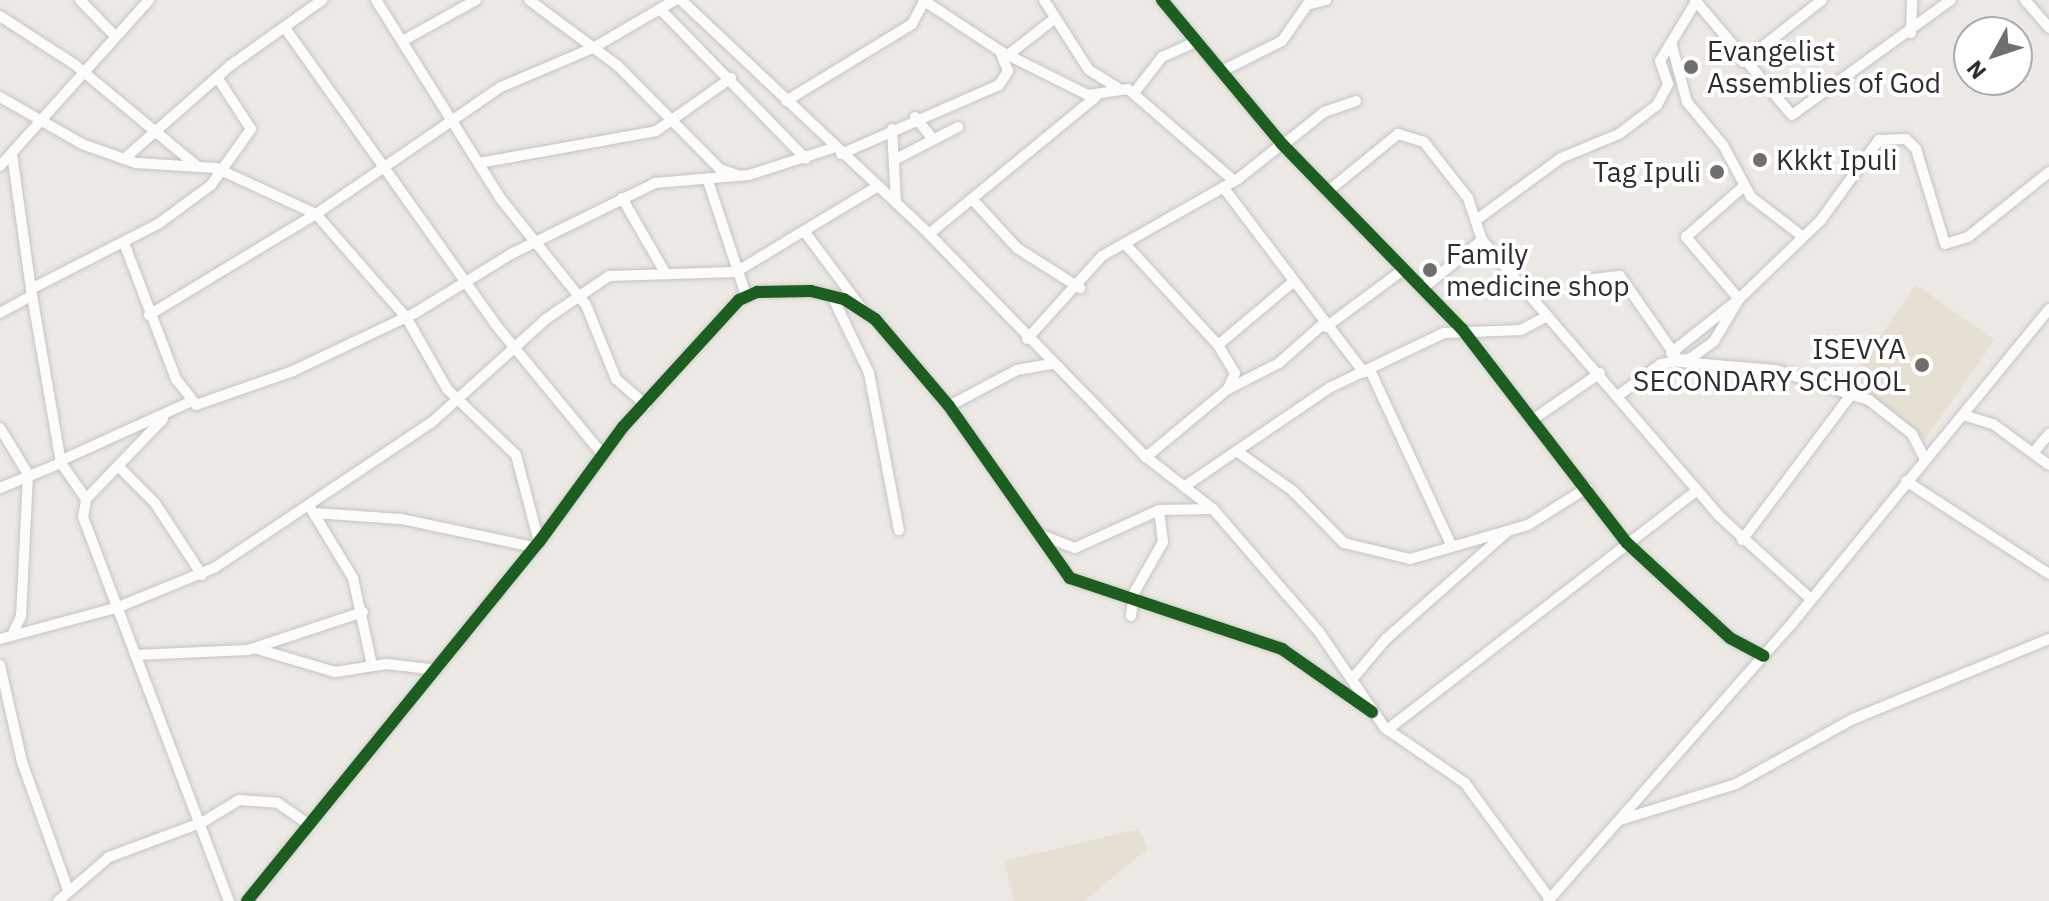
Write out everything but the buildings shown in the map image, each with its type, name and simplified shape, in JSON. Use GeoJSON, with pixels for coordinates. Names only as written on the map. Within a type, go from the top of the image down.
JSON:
{"type":"FeatureCollection","features":[{"type":"Feature","properties":{"kind":"street"},"geometry":{"type":"LineString","coordinates":[[80,0],[112,33]]}},
{"type":"Feature","properties":{"kind":"street"},"geometry":{"type":"LineString","coordinates":[[0,166],[84,74],[112,33],[149,0]]}},
{"type":"Feature","properties":{"kind":"street"},"geometry":{"type":"LineString","coordinates":[[124,159],[158,133],[217,77],[322,0]]}},
{"type":"Feature","properties":{"kind":"street"},"geometry":{"type":"LineString","coordinates":[[376,0],[406,39],[479,163],[533,246],[578,294],[616,379],[646,405]]}},
{"type":"Feature","properties":{"kind":"street"},"geometry":{"type":"LineString","coordinates":[[406,39],[476,0]]}},
{"type":"Feature","properties":{"kind":"street"},"geometry":{"type":"LineString","coordinates":[[529,0],[593,48],[678,121],[720,169],[749,175]]}},
{"type":"Feature","properties":{"kind":"street"},"geometry":{"type":"LineString","coordinates":[[149,315],[390,167],[516,79],[593,48],[678,0],[929,234],[1027,339],[1146,457],[1213,509],[1353,678],[1372,712],[1387,730],[1465,783],[1549,900],[1764,656],[2049,309]]}},
{"type":"Feature","properties":{"kind":"street"},"geometry":{"type":"LineString","coordinates":[[786,101],[912,24],[924,0],[1004,53],[1096,97]]}},
{"type":"Feature","properties":{"kind":"street"},"geometry":{"type":"LineString","coordinates":[[1044,0],[1089,70],[1134,93],[1228,183],[1293,282],[1325,325],[1367,372],[1450,542]]}},
{"type":"Feature","properties":{"kind":"street"},"geometry":{"type":"LineString","coordinates":[[1162,0],[1282,145],[1462,329],[1535,418],[1627,543],[1730,638],[1764,656]]}},
{"type":"Feature","properties":{"kind":"street"},"geometry":{"type":"LineString","coordinates":[[1222,71],[1288,37],[1308,2],[1326,0]]}},
{"type":"Feature","properties":{"kind":"street"},"geometry":{"type":"LineString","coordinates":[[1479,218],[1561,158],[1619,134],[1657,105],[1668,84],[1660,61],[1672,46],[1696,0],[1743,62],[1794,115],[1911,33],[1951,0]]}},
{"type":"Feature","properties":{"kind":"street"},"geometry":{"type":"LineString","coordinates":[[1743,62],[1822,0]]}},
{"type":"Feature","properties":{"kind":"street"},"geometry":{"type":"LineString","coordinates":[[1911,33],[1912,0]]}},
{"type":"Feature","properties":{"kind":"street"},"geometry":{"type":"LineString","coordinates":[[2025,0],[2049,28]]}},
{"type":"Feature","properties":{"kind":"street"},"geometry":{"type":"LineString","coordinates":[[660,9],[731,78],[806,159]]}},
{"type":"Feature","properties":{"kind":"street"},"geometry":{"type":"LineString","coordinates":[[0,16],[84,74],[197,166]]}},
{"type":"Feature","properties":{"kind":"street"},"geometry":{"type":"LineString","coordinates":[[1004,53],[1054,19]]}},
{"type":"Feature","properties":{"kind":"street"},"geometry":{"type":"LineString","coordinates":[[285,28],[390,167],[514,346],[603,455]]}},
{"type":"Feature","properties":{"kind":"street"},"geometry":{"type":"LineString","coordinates":[[1134,93],[1162,57],[1198,41]]}},
{"type":"Feature","properties":{"kind":"street"},"geometry":{"type":"LineString","coordinates":[[1672,46],[1685,97],[1744,186],[1802,236]]}},
{"type":"Feature","properties":{"kind":"street"},"geometry":{"type":"LineString","coordinates":[[0,488],[163,419],[190,402],[293,371],[406,317],[622,198],[665,180],[708,181],[749,175],[837,151],[999,85],[1008,71],[1004,53]]}},
{"type":"Feature","properties":{"kind":"street"},"geometry":{"type":"LineString","coordinates":[[0,313],[31,292],[124,243],[201,195],[216,168],[251,129],[217,77]]}},
{"type":"Feature","properties":{"kind":"street"},"geometry":{"type":"LineString","coordinates":[[479,163],[611,144],[678,121],[692,100],[731,78]]}},
{"type":"Feature","properties":{"kind":"street"},"geometry":{"type":"LineString","coordinates":[[929,234],[1096,97],[1122,89]]}},
{"type":"Feature","properties":{"kind":"street"},"geometry":{"type":"LineString","coordinates":[[0,97],[41,124],[124,159],[216,168],[316,214],[406,317],[459,400],[516,455],[536,545]]}},
{"type":"Feature","properties":{"kind":"street"},"geometry":{"type":"LineString","coordinates":[[1027,339],[1080,288],[1093,263],[1127,246],[1228,183],[1324,112],[1356,101]]}},
{"type":"Feature","properties":{"kind":"street"},"geometry":{"type":"LineString","coordinates":[[915,117],[933,139]]}},
{"type":"Feature","properties":{"kind":"street"},"geometry":{"type":"LineString","coordinates":[[896,159],[958,127]]}},
{"type":"Feature","properties":{"kind":"street"},"geometry":{"type":"LineString","coordinates":[[892,129],[896,203]]}},
{"type":"Feature","properties":{"kind":"street"},"geometry":{"type":"LineString","coordinates":[[1327,192],[1405,133],[1440,159],[1479,218],[1482,240],[1619,395],[1696,491],[1742,540],[1811,599]]}},
{"type":"Feature","properties":{"kind":"street"},"geometry":{"type":"LineString","coordinates":[[1619,395],[1673,356],[1739,299],[1802,236],[1885,138],[1906,139],[1916,149],[1945,244],[1968,237],[2049,172]]}},
{"type":"Feature","properties":{"kind":"street"},"geometry":{"type":"LineString","coordinates":[[12,152],[31,292],[62,461],[86,499]]}},
{"type":"Feature","properties":{"kind":"street"},"geometry":{"type":"LineString","coordinates":[[708,181],[746,295]]}},
{"type":"Feature","properties":{"kind":"street"},"geometry":{"type":"LineString","coordinates":[[0,639],[13,633],[116,608],[202,575],[312,509],[459,400],[514,346],[578,294],[615,275],[736,272],[878,186]]}},
{"type":"Feature","properties":{"kind":"street"},"geometry":{"type":"LineString","coordinates":[[1739,299],[1686,236],[1744,186]]}},
{"type":"Feature","properties":{"kind":"street"},"geometry":{"type":"LineString","coordinates":[[622,198],[666,274]]}},
{"type":"Feature","properties":{"kind":"street"},"geometry":{"type":"LineString","coordinates":[[973,200],[1017,248],[1080,288]]}},
{"type":"Feature","properties":{"kind":"street"},"geometry":{"type":"LineString","coordinates":[[804,231],[861,307],[949,406],[1070,578],[1133,596],[1282,649],[1372,712]]}},
{"type":"Feature","properties":{"kind":"street"},"geometry":{"type":"LineString","coordinates":[[1423,288],[1482,240]]}},
{"type":"Feature","properties":{"kind":"street"},"geometry":{"type":"LineString","coordinates":[[124,243],[149,315],[190,402]]}},
{"type":"Feature","properties":{"kind":"street"},"geometry":{"type":"LineString","coordinates":[[1127,246],[1218,345],[1235,373],[1228,389]]}},
{"type":"Feature","properties":{"kind":"street"},"geometry":{"type":"LineString","coordinates":[[1146,457],[1228,389],[1279,363],[1325,325],[1404,269]]}},
{"type":"Feature","properties":{"kind":"street"},"geometry":{"type":"LineString","coordinates":[[1592,279],[1620,276],[1673,356],[1776,370],[1851,395],[1882,408],[1912,434],[1924,458]]}},
{"type":"Feature","properties":{"kind":"street"},"geometry":{"type":"LineString","coordinates":[[1218,345],[1293,282]]}},
{"type":"Feature","properties":{"kind":"street"},"geometry":{"type":"LineString","coordinates":[[247,901],[307,823],[536,545],[603,455],[746,295],[784,290],[832,296],[861,307]]}},
{"type":"Feature","properties":{"kind":"street"},"geometry":{"type":"LineString","coordinates":[[832,296],[869,373],[899,530]]}},
{"type":"Feature","properties":{"kind":"street"},"geometry":{"type":"LineString","coordinates":[[1673,356],[1706,349],[1731,322],[1739,299]]}},
{"type":"Feature","properties":{"kind":"street"},"geometry":{"type":"LineString","coordinates":[[1185,486],[1329,388],[1462,329],[1521,330],[1547,316]]}},
{"type":"Feature","properties":{"kind":"street"},"geometry":{"type":"LineString","coordinates":[[949,406],[1017,370],[1052,364]]}},
{"type":"Feature","properties":{"kind":"street"},"geometry":{"type":"LineString","coordinates":[[1535,418],[1600,373]]}},
{"type":"Feature","properties":{"kind":"street"},"geometry":{"type":"LineString","coordinates":[[1742,540],[1851,395]]}},
{"type":"Feature","properties":{"kind":"street"},"geometry":{"type":"LineString","coordinates":[[1963,415],[1993,424],[2049,465]]}},
{"type":"Feature","properties":{"kind":"street"},"geometry":{"type":"LineString","coordinates":[[163,419],[121,469],[86,499],[83,517],[116,608],[203,822],[229,901]]}},
{"type":"Feature","properties":{"kind":"street"},"geometry":{"type":"LineString","coordinates":[[0,428],[28,474],[21,616],[13,633]]}},
{"type":"Feature","properties":{"kind":"street"},"geometry":{"type":"LineString","coordinates":[[2033,453],[2049,434]]}},
{"type":"Feature","properties":{"kind":"street"},"geometry":{"type":"LineString","coordinates":[[1238,452],[1354,547],[1420,559],[1450,542],[1508,531],[1546,517],[1587,488]]}},
{"type":"Feature","properties":{"kind":"street"},"geometry":{"type":"LineString","coordinates":[[121,469],[155,503],[202,575]]}},
{"type":"Feature","properties":{"kind":"street"},"geometry":{"type":"LineString","coordinates":[[1906,481],[2049,574]]}},
{"type":"Feature","properties":{"kind":"street"},"geometry":{"type":"LineString","coordinates":[[1387,730],[1696,491]]}},
{"type":"Feature","properties":{"kind":"street"},"geometry":{"type":"LineString","coordinates":[[312,509],[401,519],[536,545]]}},
{"type":"Feature","properties":{"kind":"street"},"geometry":{"type":"LineString","coordinates":[[312,509],[348,567],[363,612],[372,665]]}},
{"type":"Feature","properties":{"kind":"street"},"geometry":{"type":"LineString","coordinates":[[1039,535],[1080,547],[1159,510],[1213,509]]}},
{"type":"Feature","properties":{"kind":"street"},"geometry":{"type":"LineString","coordinates":[[1131,616],[1133,596],[1163,542],[1159,510]]}},
{"type":"Feature","properties":{"kind":"street"},"geometry":{"type":"LineString","coordinates":[[1353,678],[1386,639],[1508,531]]}},
{"type":"Feature","properties":{"kind":"street"},"geometry":{"type":"LineString","coordinates":[[135,655],[254,648],[363,612]]}},
{"type":"Feature","properties":{"kind":"street"},"geometry":{"type":"LineString","coordinates":[[1620,820],[1736,784],[1853,719],[2025,655],[2049,639]]}},
{"type":"Feature","properties":{"kind":"street"},"geometry":{"type":"LineString","coordinates":[[254,648],[335,672],[372,665],[422,672],[435,666]]}},
{"type":"Feature","properties":{"kind":"street"},"geometry":{"type":"LineString","coordinates":[[0,665],[25,771],[67,887]]}},
{"type":"Feature","properties":{"kind":"street"},"geometry":{"type":"LineString","coordinates":[[58,901],[67,887],[122,851],[203,822],[231,804],[257,798],[307,823]]}},
{"type":"Feature","properties":{"kind":"shaded area","name":"ISEVYA SECONDARY SCHOOL"},"geometry":{"type":"Polygon","coordinates":[[[1916,285],[1995,340],[1924,441],[1845,386],[1916,285]]]}},
{"type":"Feature","properties":{"kind":"shaded area"},"geometry":{"type":"Polygon","coordinates":[[[1139,829],[1147,849],[1084,901],[1014,901],[1004,861],[1139,829]]]}},
{"type":"Feature","properties":{"kind":"cycle path"},"geometry":{"type":"LineString","coordinates":[[1162,0],[1282,144],[1462,329],[1627,543],[1730,638],[1764,656]]}},
{"type":"Feature","properties":{"kind":"cycle path"},"geometry":{"type":"LineString","coordinates":[[247,901],[539,542],[623,427],[739,300],[757,292],[811,291],[844,299],[875,319],[949,406],[1070,578],[1282,649],[1372,712]]}},
{"type":"Feature","properties":{"kind":"place","name":"Evangelist Assemblies of God"},"geometry":{"type":"Point","coordinates":[1691,67]}},
{"type":"Feature","properties":{"kind":"place","name":"Kkkt Ipuli"},"geometry":{"type":"Point","coordinates":[1760,160]}},
{"type":"Feature","properties":{"kind":"place","name":"Tag Ipuli"},"geometry":{"type":"Point","coordinates":[1717,172]}},
{"type":"Feature","properties":{"kind":"place","name":"Family medicine shop"},"geometry":{"type":"Point","coordinates":[1430,270]}},
{"type":"Feature","properties":{"kind":"place","name":"ISEVYA SECONDARY SCHOOL"},"geometry":{"type":"Point","coordinates":[1922,365]}}]}
